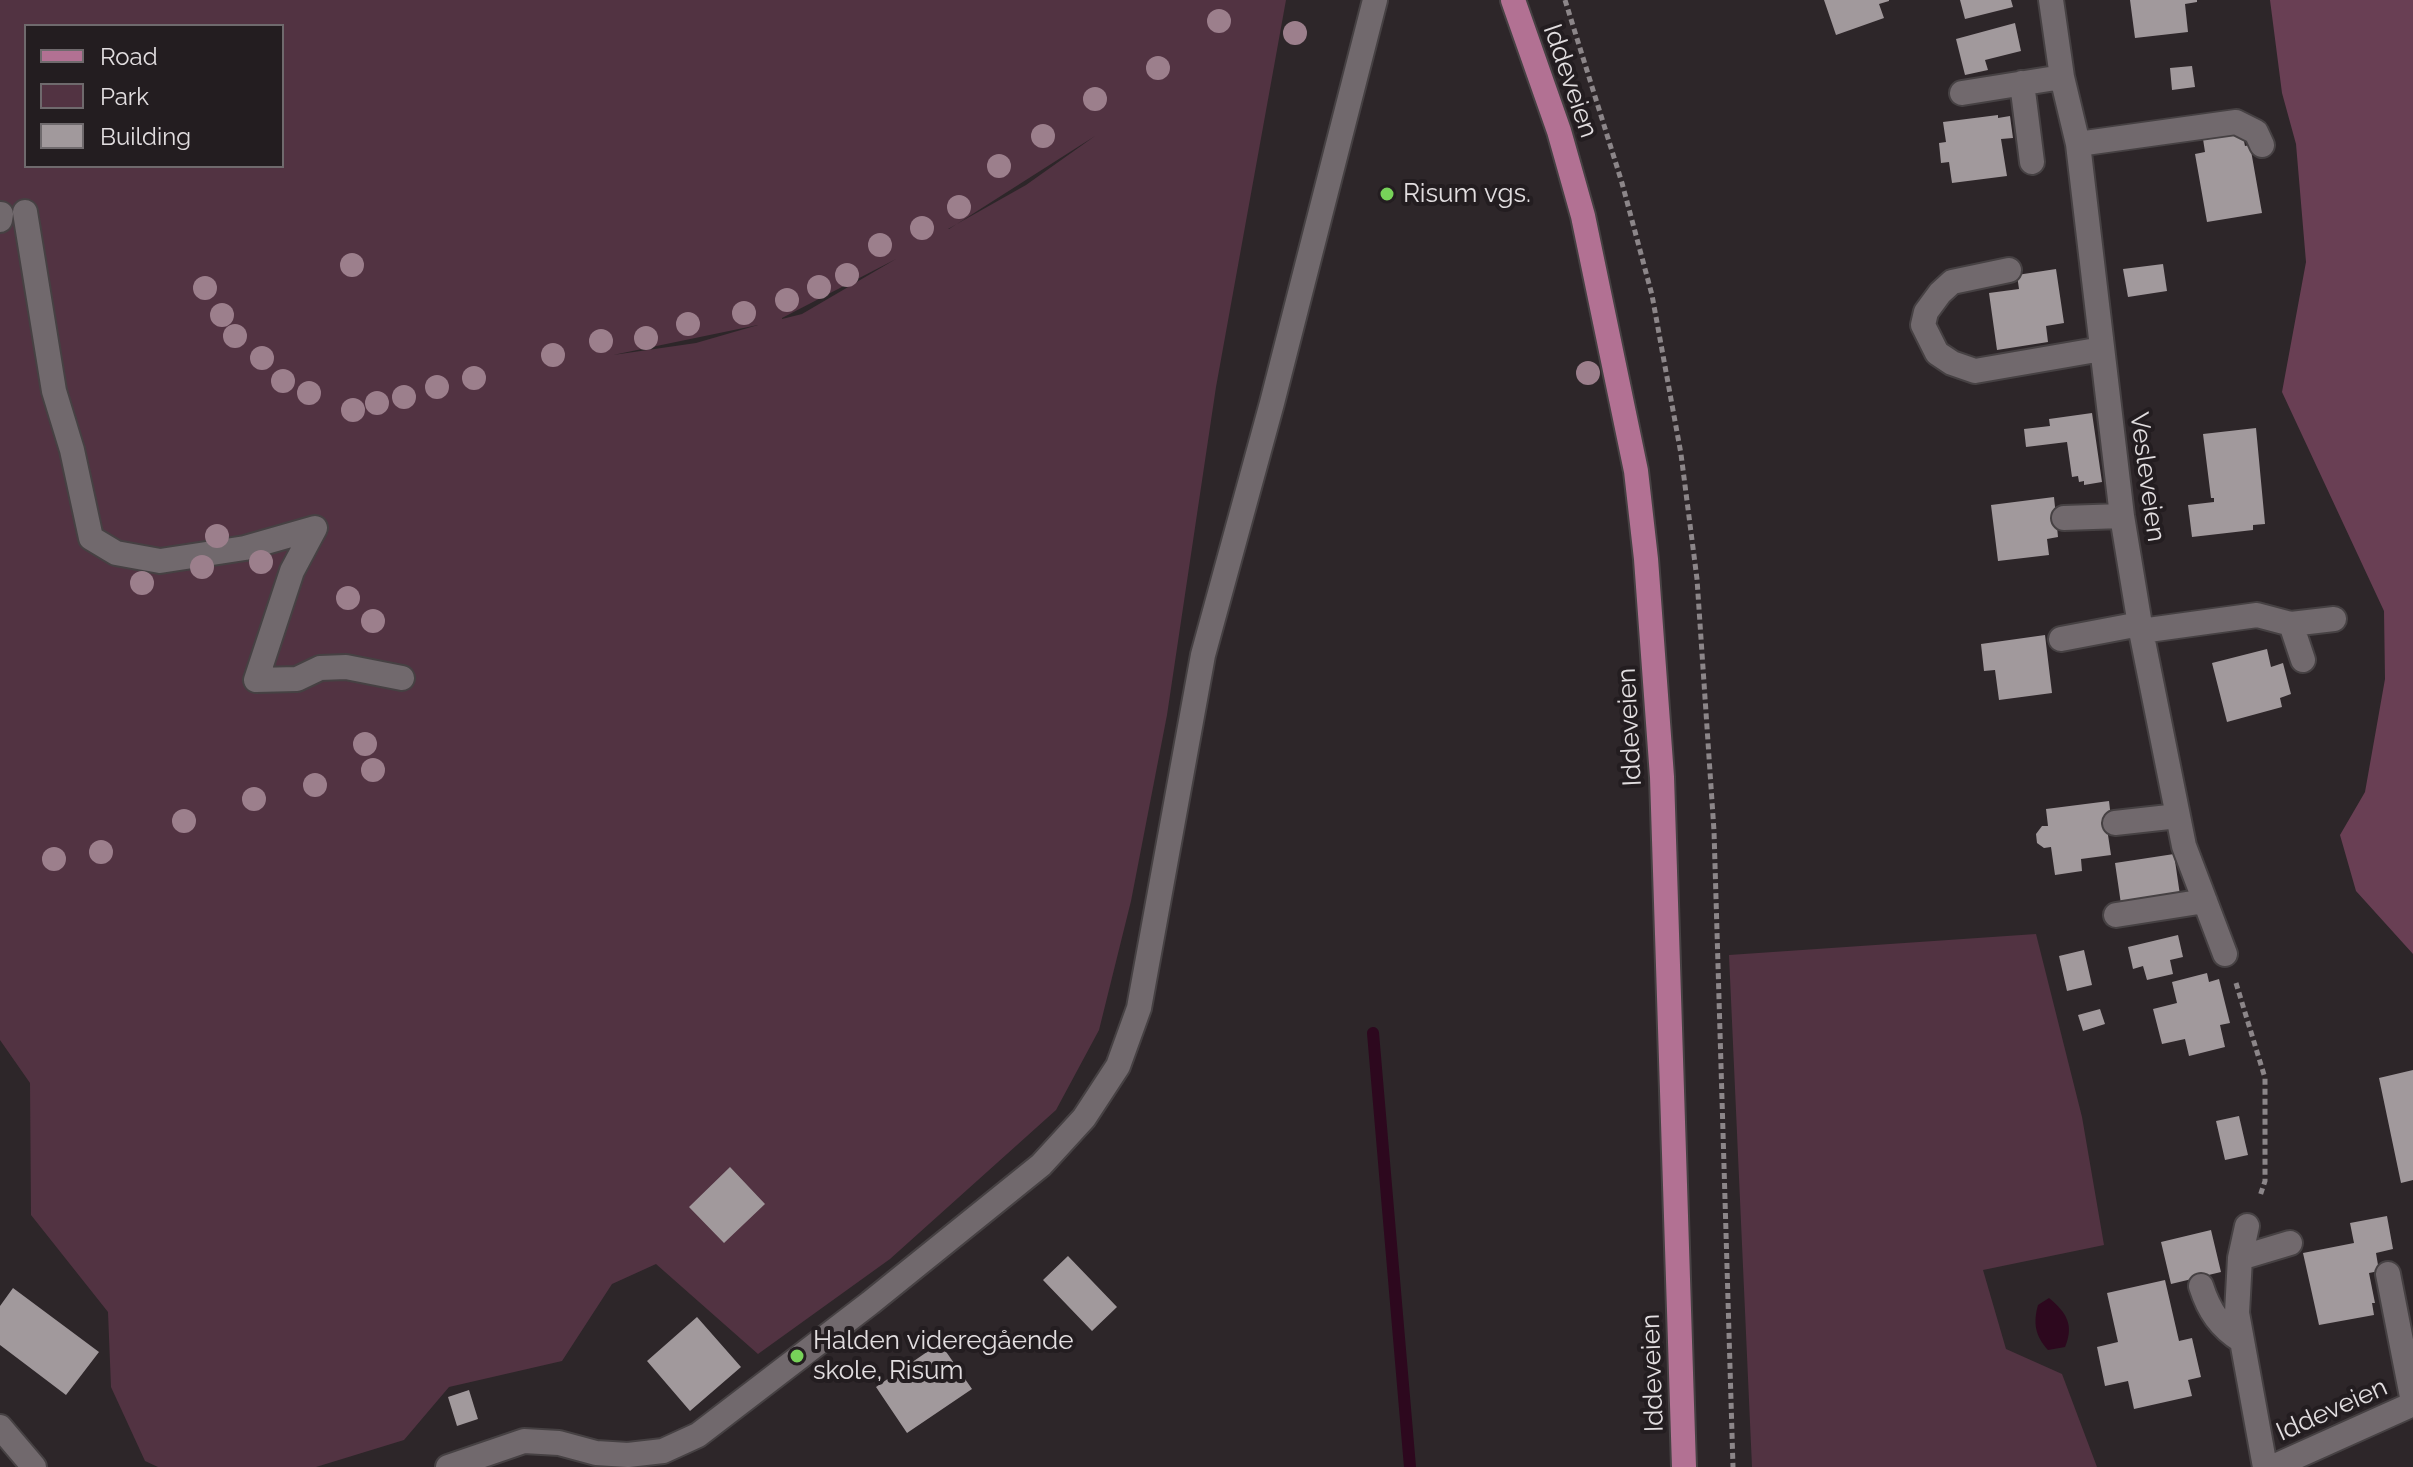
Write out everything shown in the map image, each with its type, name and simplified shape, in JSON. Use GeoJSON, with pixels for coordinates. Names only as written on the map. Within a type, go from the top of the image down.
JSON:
{"type":"FeatureCollection","features":[{"type":"Feature","properties":{"kind":"main road","name":"Iddeveien"},"geometry":{"type":"LineString","coordinates":[[1513,0],[1559,131],[1583,216],[1636,471],[1643,529],[1662,777],[1684,1467]]}},
{"type":"Feature","properties":{"kind":"street"},"geometry":{"type":"LineString","coordinates":[[448,1467],[524,1441],[559,1443],[640,1460],[698,1435],[870,1303],[1029,1175],[1084,1118],[1118,1066],[1139,1008],[1203,655],[1272,403],[1375,0]]}},
{"type":"Feature","properties":{"kind":"street","name":"Vesleveien"},"geometry":{"type":"LineString","coordinates":[[2051,0],[2062,77],[2105,286],[2102,349],[2122,516],[2141,627],[2184,846],[2225,954]]}},
{"type":"Feature","properties":{"kind":"street"},"geometry":{"type":"LineString","coordinates":[[1962,93],[2062,77]]}},
{"type":"Feature","properties":{"kind":"street"},"geometry":{"type":"LineString","coordinates":[[2022,83],[2032,162]]}},
{"type":"Feature","properties":{"kind":"street"},"geometry":{"type":"LineString","coordinates":[[2078,144],[2236,122],[2256,132],[2262,145]]}},
{"type":"Feature","properties":{"kind":"street"},"geometry":{"type":"LineString","coordinates":[[9,215],[72,450],[91,538],[116,553],[160,561],[245,548],[315,528],[292,571],[256,680],[297,679],[320,668],[346,667],[402,678]]}},
{"type":"Feature","properties":{"kind":"street"},"geometry":{"type":"LineString","coordinates":[[2009,270],[1952,282],[1940,293],[1926,312],[1923,325],[1937,353],[1952,363],[1975,371],[2102,349]]}},
{"type":"Feature","properties":{"kind":"street"},"geometry":{"type":"LineString","coordinates":[[2064,518],[2122,516]]}},
{"type":"Feature","properties":{"kind":"street"},"geometry":{"type":"LineString","coordinates":[[2061,639],[2257,615],[2291,624],[2334,619]]}},
{"type":"Feature","properties":{"kind":"street"},"geometry":{"type":"LineString","coordinates":[[2291,624],[2303,660]]}},
{"type":"Feature","properties":{"kind":"street"},"geometry":{"type":"LineString","coordinates":[[2115,823],[2178,816]]}},
{"type":"Feature","properties":{"kind":"street"},"geometry":{"type":"LineString","coordinates":[[2116,915],[2205,901]]}},
{"type":"Feature","properties":{"kind":"street"},"geometry":{"type":"LineString","coordinates":[[2247,1226],[2240,1258],[2237,1313],[2265,1467]]}},
{"type":"Feature","properties":{"kind":"street"},"geometry":{"type":"LineString","coordinates":[[2240,1258],[2290,1243]]}},
{"type":"Feature","properties":{"kind":"street"},"geometry":{"type":"LineString","coordinates":[[2388,1274],[2413,1403]]}},
{"type":"Feature","properties":{"kind":"street"},"geometry":{"type":"LineString","coordinates":[[2201,1286],[2208,1308],[2227,1331],[2242,1341]]}},
{"type":"Feature","properties":{"kind":"street","name":"Iddeveien"},"geometry":{"type":"LineString","coordinates":[[2273,1467],[2302,1461],[2413,1403]]}},
{"type":"Feature","properties":{"kind":"street"},"geometry":{"type":"LineString","coordinates":[[0,1427],[34,1467]]}},
{"type":"Feature","properties":{"kind":"path"},"geometry":{"type":"LineString","coordinates":[[2225,954],[2265,1078],[2265,1181],[2247,1226]]}},
{"type":"Feature","properties":{"kind":"green space"},"geometry":{"type":"Polygon","coordinates":[[[0,0],[1286,0],[1216,387],[1167,715],[1131,901],[1099,1030],[1056,1110],[890,1259],[758,1354],[656,1264],[612,1284],[562,1361],[449,1387],[404,1440],[316,1467],[158,1467],[145,1461],[111,1387],[108,1312],[31,1215],[30,1083],[0,1040],[0,0]],[[1095,136],[957,224],[1026,185],[1095,136]],[[896,259],[782,318],[802,314],[896,259]],[[758,325],[613,355],[696,343],[758,325]]]}},
{"type":"Feature","properties":{"kind":"green space"},"geometry":{"type":"Polygon","coordinates":[[[2036,934],[2082,1117],[2104,1245],[1983,1270],[2006,1349],[2062,1374],[2097,1467],[1752,1467],[1729,955],[2036,934]]]}},
{"type":"Feature","properties":{"kind":"shaded area"},"geometry":{"type":"Polygon","coordinates":[[[2270,0],[2413,0],[2413,954],[2356,891],[2340,835],[2365,792],[2385,679],[2384,611],[2282,392],[2306,262],[2296,144],[2282,93],[2270,0]]]}},
{"type":"Feature","properties":{"kind":"shaded area"},"geometry":{"type":"Polygon","coordinates":[[[2049,1298],[2064,1314],[2069,1332],[2065,1347],[2048,1350],[2036,1329],[2036,1318],[2038,1305],[2049,1298]]]}},
{"type":"Feature","properties":{"kind":"building"},"geometry":{"type":"Polygon","coordinates":[[[1824,0],[1889,1],[1879,4],[1884,18],[1836,35],[1824,0]]]}},
{"type":"Feature","properties":{"kind":"building"},"geometry":{"type":"Polygon","coordinates":[[[1960,0],[2011,0],[2013,7],[1965,19],[1960,0]]]}},
{"type":"Feature","properties":{"kind":"building"},"geometry":{"type":"Polygon","coordinates":[[[2130,0],[2197,2],[2185,4],[2188,32],[2135,38],[2130,0]]]}},
{"type":"Feature","properties":{"kind":"building"},"geometry":{"type":"Polygon","coordinates":[[[2015,23],[2021,51],[1985,60],[1988,70],[1965,75],[1956,39],[2015,23]]]}},
{"type":"Feature","properties":{"kind":"building"},"geometry":{"type":"Polygon","coordinates":[[[2192,66],[2195,87],[2172,90],[2170,68],[2192,66]]]}},
{"type":"Feature","properties":{"kind":"building"},"geometry":{"type":"Polygon","coordinates":[[[1998,115],[1998,118],[2010,116],[2013,138],[2001,139],[2007,176],[1952,183],[1949,162],[1941,163],[1939,143],[1946,142],[1943,122],[1998,115]]]}},
{"type":"Feature","properties":{"kind":"building"},"geometry":{"type":"Polygon","coordinates":[[[2242,132],[2245,146],[2250,145],[2262,213],[2207,222],[2195,154],[2205,152],[2203,139],[2242,132]]]}},
{"type":"Feature","properties":{"kind":"building"},"geometry":{"type":"Polygon","coordinates":[[[2163,264],[2167,291],[2128,297],[2123,269],[2163,264]]]}},
{"type":"Feature","properties":{"kind":"building"},"geometry":{"type":"Polygon","coordinates":[[[2056,269],[2064,323],[2046,326],[2048,342],[1997,350],[1989,293],[2019,289],[2017,275],[2056,269]]]}},
{"type":"Feature","properties":{"kind":"building"},"geometry":{"type":"Polygon","coordinates":[[[2092,413],[2102,482],[2084,485],[2084,481],[2079,482],[2078,476],[2072,477],[2067,442],[2026,447],[2024,429],[2050,426],[2049,419],[2092,413]]]}},
{"type":"Feature","properties":{"kind":"building"},"geometry":{"type":"Polygon","coordinates":[[[2256,428],[2265,524],[2253,525],[2253,530],[2192,537],[2188,505],[2214,502],[2203,434],[2256,428]]]}},
{"type":"Feature","properties":{"kind":"building"},"geometry":{"type":"Polygon","coordinates":[[[2054,497],[2058,537],[2047,539],[2049,555],[1998,561],[1991,505],[2054,497]]]}},
{"type":"Feature","properties":{"kind":"building"},"geometry":{"type":"Polygon","coordinates":[[[2045,635],[2052,693],[1999,700],[1995,670],[1984,671],[1981,644],[2045,635]]]}},
{"type":"Feature","properties":{"kind":"building"},"geometry":{"type":"Polygon","coordinates":[[[2267,649],[2271,667],[2283,663],[2291,694],[2280,698],[2282,707],[2227,722],[2212,663],[2267,649]]]}},
{"type":"Feature","properties":{"kind":"building"},"geometry":{"type":"Polygon","coordinates":[[[2109,801],[2113,835],[2108,835],[2111,855],[2081,859],[2082,871],[2055,875],[2051,847],[2044,848],[2037,843],[2036,834],[2042,826],[2048,826],[2046,809],[2109,801]]]}},
{"type":"Feature","properties":{"kind":"building"},"geometry":{"type":"Polygon","coordinates":[[[2174,854],[2180,895],[2121,904],[2115,863],[2174,854]]]}},
{"type":"Feature","properties":{"kind":"building"},"geometry":{"type":"Polygon","coordinates":[[[2178,935],[2183,957],[2170,960],[2173,974],[2147,980],[2143,966],[2133,969],[2128,947],[2178,935]]]}},
{"type":"Feature","properties":{"kind":"building"},"geometry":{"type":"Polygon","coordinates":[[[2084,950],[2092,985],[2067,991],[2059,956],[2084,950]]]}},
{"type":"Feature","properties":{"kind":"building"},"geometry":{"type":"Polygon","coordinates":[[[2207,973],[2209,982],[2219,979],[2230,1023],[2220,1025],[2225,1047],[2189,1056],[2185,1039],[2162,1044],[2153,1009],[2177,1003],[2172,982],[2207,973]]]}},
{"type":"Feature","properties":{"kind":"building"},"geometry":{"type":"Polygon","coordinates":[[[2100,1009],[2105,1024],[2083,1031],[2078,1015],[2100,1009]]]}},
{"type":"Feature","properties":{"kind":"building"},"geometry":{"type":"Polygon","coordinates":[[[2413,1070],[2413,1180],[2401,1183],[2379,1078],[2413,1070]]]}},
{"type":"Feature","properties":{"kind":"building"},"geometry":{"type":"Polygon","coordinates":[[[2239,1116],[2248,1155],[2225,1160],[2216,1121],[2239,1116]]]}},
{"type":"Feature","properties":{"kind":"building"},"geometry":{"type":"Polygon","coordinates":[[[730,1167],[765,1204],[724,1243],[689,1207],[730,1167]]]}},
{"type":"Feature","properties":{"kind":"building"},"geometry":{"type":"Polygon","coordinates":[[[2387,1216],[2393,1249],[2376,1253],[2379,1271],[2369,1273],[2375,1303],[2372,1303],[2374,1315],[2319,1325],[2303,1253],[2354,1243],[2350,1223],[2387,1216]]]}},
{"type":"Feature","properties":{"kind":"building"},"geometry":{"type":"Polygon","coordinates":[[[2211,1230],[2221,1272],[2171,1284],[2161,1242],[2211,1230]]]}},
{"type":"Feature","properties":{"kind":"building"},"geometry":{"type":"Polygon","coordinates":[[[1068,1256],[1117,1307],[1092,1331],[1043,1280],[1068,1256]]]}},
{"type":"Feature","properties":{"kind":"building"},"geometry":{"type":"Polygon","coordinates":[[[2165,1280],[2179,1341],[2192,1338],[2201,1377],[2188,1380],[2192,1396],[2134,1409],[2128,1381],[2105,1386],[2097,1347],[2118,1342],[2107,1293],[2165,1280]]]}},
{"type":"Feature","properties":{"kind":"building"},"geometry":{"type":"Polygon","coordinates":[[[13,1288],[99,1352],[66,1395],[0,1345],[0,1306],[13,1288]]]}},
{"type":"Feature","properties":{"kind":"building"},"geometry":{"type":"Polygon","coordinates":[[[697,1317],[741,1367],[690,1411],[647,1361],[697,1317]]]}},
{"type":"Feature","properties":{"kind":"building"},"geometry":{"type":"Polygon","coordinates":[[[940,1343],[972,1389],[907,1433],[876,1387],[940,1343]]]}},
{"type":"Feature","properties":{"kind":"building"},"geometry":{"type":"Polygon","coordinates":[[[469,1390],[478,1419],[457,1426],[448,1397],[469,1390]]]}},
{"type":"Feature","properties":{"kind":"waterway"},"geometry":{"type":"LineString","coordinates":[[1373,1033],[1410,1467]]}},
{"type":"Feature","properties":{"kind":"place","name":"Risum vgs."},"geometry":{"type":"Point","coordinates":[1387,194]}},
{"type":"Feature","properties":{"kind":"place","name":"Halden videregående skole, Risum"},"geometry":{"type":"Point","coordinates":[797,1356]}}]}
